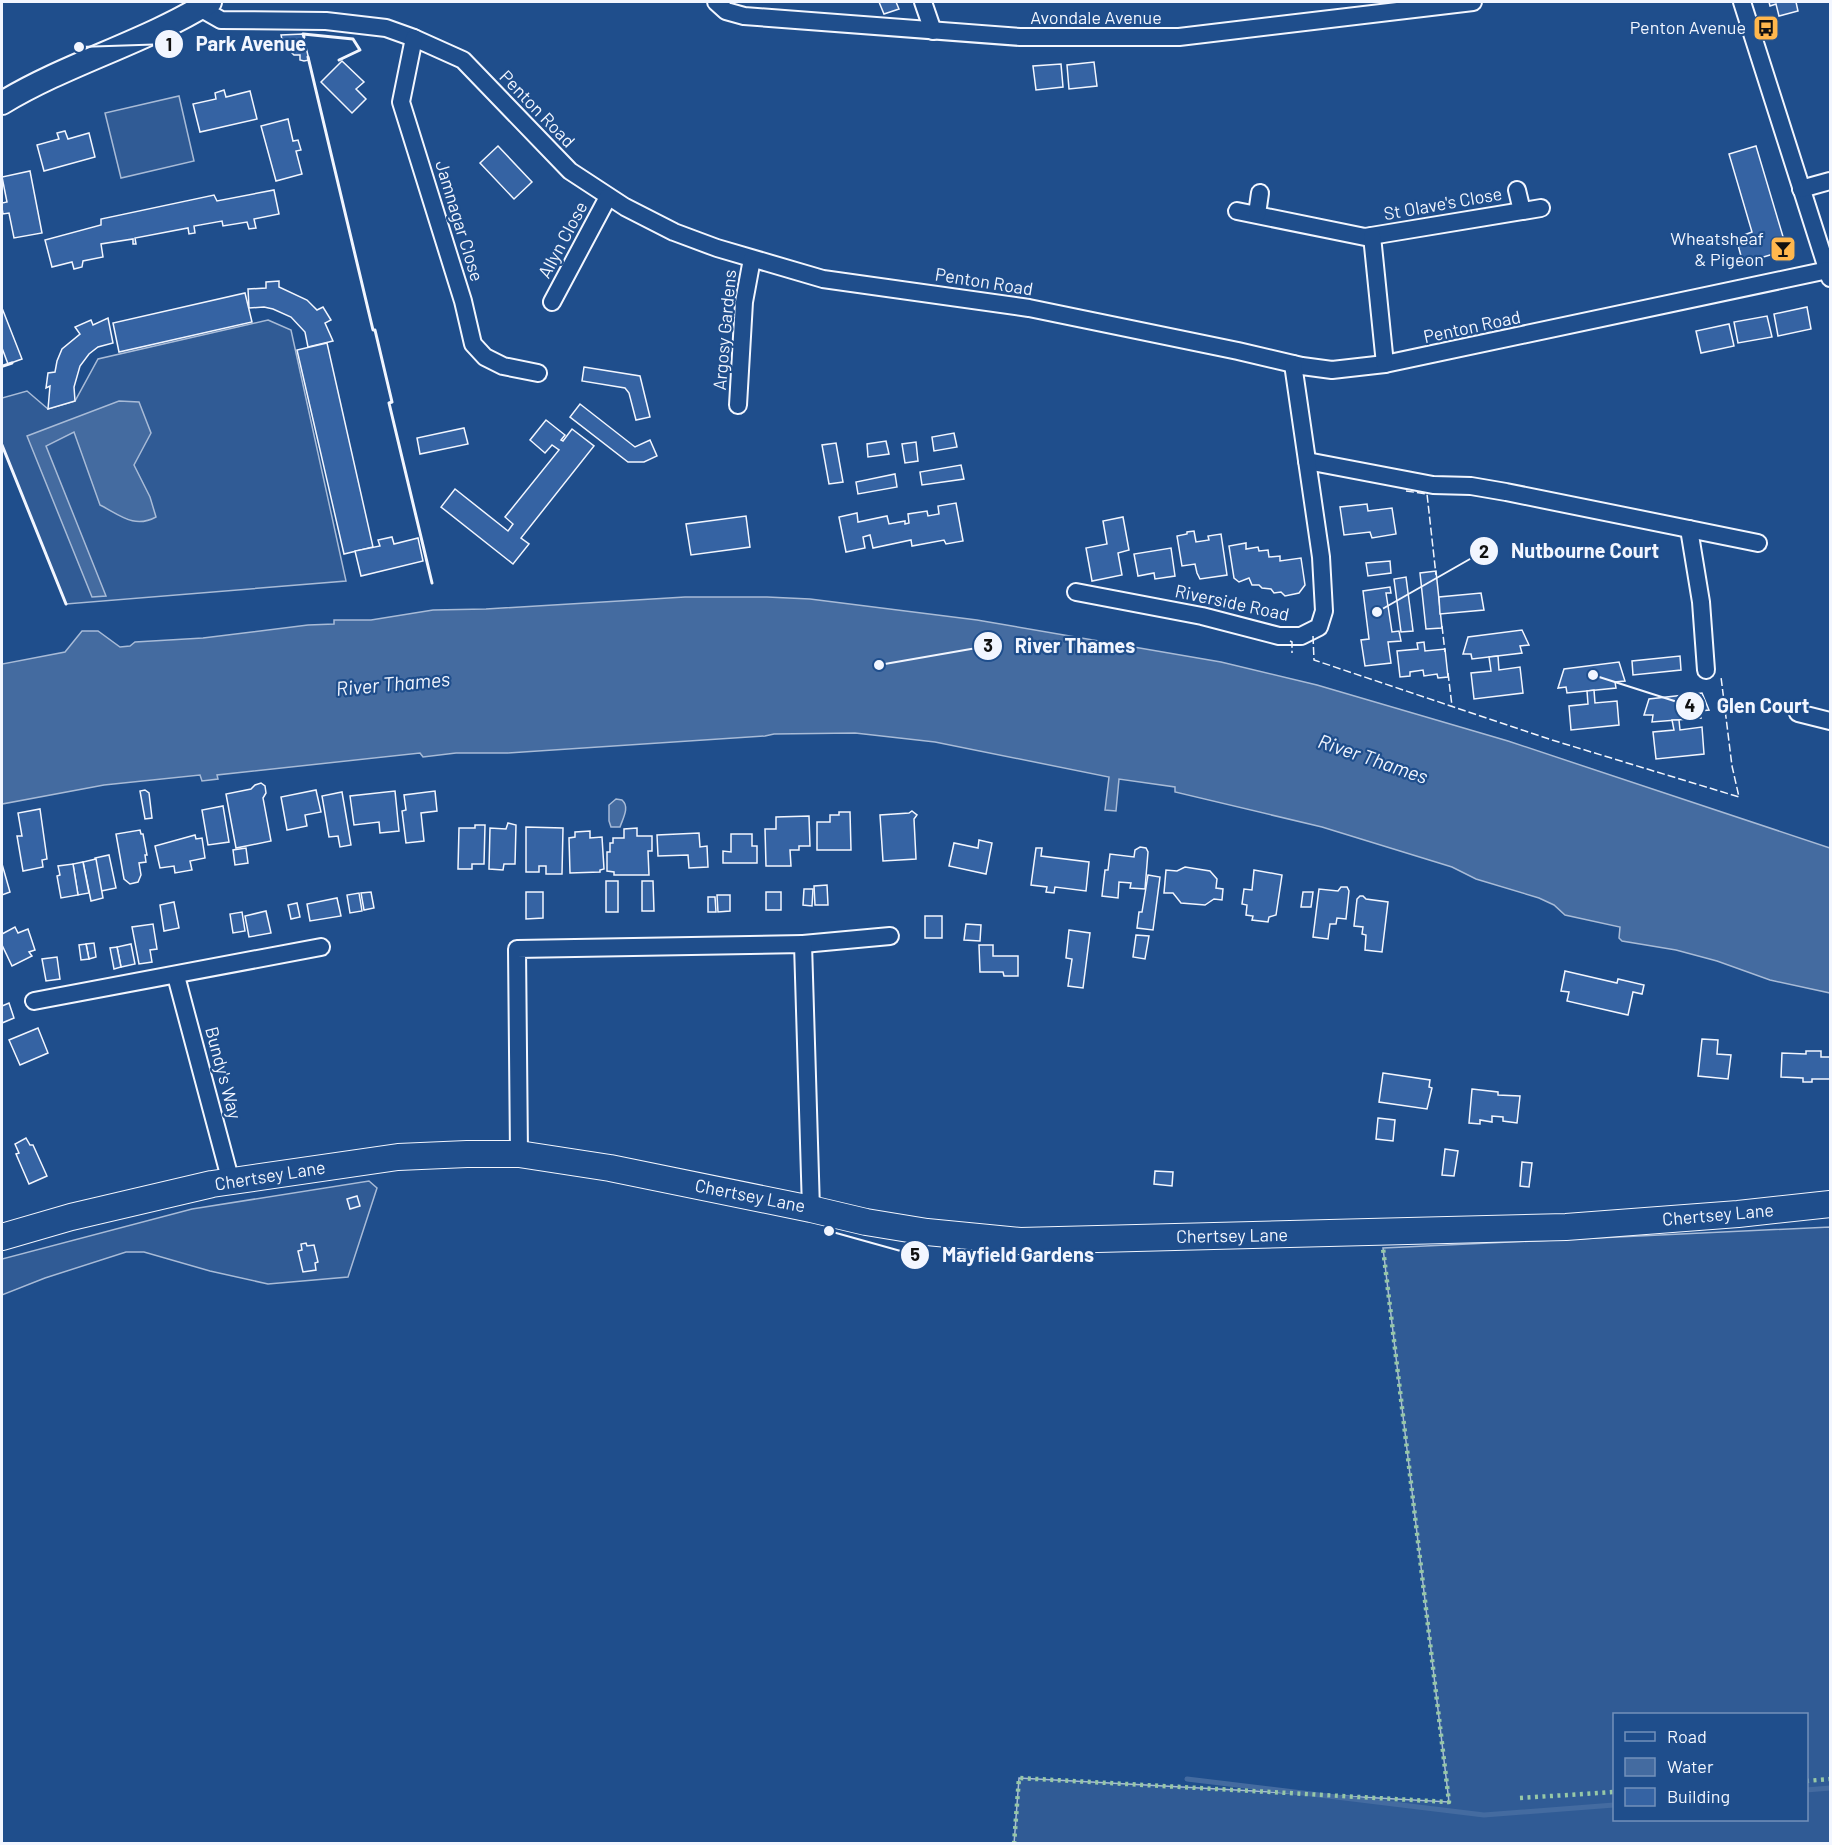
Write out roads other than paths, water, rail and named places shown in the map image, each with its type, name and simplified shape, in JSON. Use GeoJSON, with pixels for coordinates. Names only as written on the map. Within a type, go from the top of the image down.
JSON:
{"type":"FeatureCollection","features":[{"type":"Feature","properties":{"kind":"main road"},"geometry":{"type":"LineString","coordinates":[[2,103],[24,89],[161,29],[205,5]]}},
{"type":"Feature","properties":{"kind":"main road","name":"Chertsey Lane"},"geometry":{"type":"LineString","coordinates":[[2,1237],[150,1197],[231,1182],[398,1157],[519,1154],[610,1168],[866,1222],[927,1232],[1020,1241],[1566,1227],[1738,1214],[1830,1204]]}},
{"type":"Feature","properties":{"kind":"street","name":"Avondale Avenue"},"geometry":{"type":"LineString","coordinates":[[716,2],[726,11],[744,16],[1020,37],[1179,37],[1427,4],[1473,2]]}},
{"type":"Feature","properties":{"kind":"street"},"geometry":{"type":"LineString","coordinates":[[923,2],[933,31]]}},
{"type":"Feature","properties":{"kind":"street"},"geometry":{"type":"LineString","coordinates":[[1742,2],[1829,274]]}},
{"type":"Feature","properties":{"kind":"street","name":"Penton Road"},"geometry":{"type":"LineString","coordinates":[[205,5],[221,20],[326,21],[386,28],[463,60],[570,171],[608,197],[674,232],[717,248],[823,279],[1029,308],[1293,364],[1332,370],[1385,364],[1829,274]]}},
{"type":"Feature","properties":{"kind":"street","name":"Jamnagar Close"},"geometry":{"type":"LineString","coordinates":[[414,38],[401,102],[463,301],[473,344],[485,357],[503,366],[538,373]]}},
{"type":"Feature","properties":{"kind":"street"},"geometry":{"type":"LineString","coordinates":[[1801,189],[1830,181]]}},
{"type":"Feature","properties":{"kind":"street","name":"St Olave's Close"},"geometry":{"type":"LineString","coordinates":[[1517,190],[1522,211]]}},
{"type":"Feature","properties":{"kind":"street"},"geometry":{"type":"LineString","coordinates":[[1257,214],[1260,193]]}},
{"type":"Feature","properties":{"kind":"street","name":"Allyn Close"},"geometry":{"type":"LineString","coordinates":[[552,302],[608,197]]}},
{"type":"Feature","properties":{"kind":"street","name":"St Olave's Close"},"geometry":{"type":"LineString","coordinates":[[1237,211],[1365,237],[1541,208]]}},
{"type":"Feature","properties":{"kind":"street","name":"St Olave's Close"},"geometry":{"type":"LineString","coordinates":[[1372,236],[1385,364]]}},
{"type":"Feature","properties":{"kind":"street","name":"Argosy Gardens"},"geometry":{"type":"LineString","coordinates":[[738,405],[744,302],[752,259]]}},
{"type":"Feature","properties":{"kind":"street","name":"Riverside Road"},"geometry":{"type":"LineString","coordinates":[[1076,592],[1202,616],[1279,636],[1301,636],[1319,627],[1324,611],[1321,557],[1293,364]]}},
{"type":"Feature","properties":{"kind":"street"},"geometry":{"type":"LineString","coordinates":[[1307,461],[1433,484],[1471,486],[1506,492],[1758,543]]}},
{"type":"Feature","properties":{"kind":"street"},"geometry":{"type":"LineString","coordinates":[[1689,529],[1701,602],[1706,670]]}},
{"type":"Feature","properties":{"kind":"street"},"geometry":{"type":"LineString","coordinates":[[1798,713],[1830,721]]}},
{"type":"Feature","properties":{"kind":"street"},"geometry":{"type":"LineString","coordinates":[[519,1154],[517,949],[803,944],[890,936]]}},
{"type":"Feature","properties":{"kind":"street"},"geometry":{"type":"LineString","coordinates":[[803,944],[811,1209]]}},
{"type":"Feature","properties":{"kind":"street"},"geometry":{"type":"LineString","coordinates":[[34,1001],[321,947]]}},
{"type":"Feature","properties":{"kind":"street","name":"Bundy's Way"},"geometry":{"type":"LineString","coordinates":[[176,976],[231,1182]]}},
{"type":"Feature","properties":{"kind":"water"},"geometry":{"type":"Polygon","coordinates":[[[119,401],[139,402],[151,433],[134,465],[150,497],[156,517],[141,522],[134,521],[100,505],[74,432],[46,446],[106,596],[92,597],[27,436],[119,401]]]}},
{"type":"Feature","properties":{"kind":"water"},"geometry":{"type":"Polygon","coordinates":[[[685,597],[810,599],[977,620],[1221,662],[1317,685],[1508,741],[1830,848],[1830,993],[1770,980],[1717,961],[1676,950],[1622,941],[1619,938],[1620,927],[1565,915],[1554,905],[1539,898],[1476,879],[1452,867],[1322,827],[1175,792],[1175,787],[1119,779],[1116,811],[1105,810],[1109,777],[935,742],[855,733],[774,734],[508,753],[456,753],[423,757],[420,753],[217,775],[218,779],[202,781],[200,775],[104,785],[2,804],[2,664],[65,652],[82,631],[98,631],[120,647],[130,646],[135,642],[203,638],[334,624],[334,620],[371,620],[433,610],[685,597]]]}},
{"type":"Feature","properties":{"kind":"water"},"geometry":{"type":"Polygon","coordinates":[[[616,799],[624,803],[625,813],[620,827],[611,827],[609,805],[616,799]]]}},
{"type":"Feature","properties":{"kind":"waterway"},"geometry":{"type":"LineString","coordinates":[[1187,1779],[1484,1815],[1613,1805]]}},
{"type":"Feature","properties":{"kind":"waterway"},"geometry":{"type":"LineString","coordinates":[[1808,1790],[1830,1788]]}},
{"type":"Feature","properties":{"kind":"place","name":"Penton Avenue"},"geometry":{"type":"Point","coordinates":[1766,28]}},
{"type":"Feature","properties":{"kind":"place","name":"Park Avenue"},"geometry":{"type":"Point","coordinates":[79,47]}},
{"type":"Feature","properties":{"kind":"place","name":"Wheatsheaf & Pigeon"},"geometry":{"type":"Point","coordinates":[1783,249]}},
{"type":"Feature","properties":{"kind":"place","name":"Nutbourne Court"},"geometry":{"type":"Point","coordinates":[1377,612]}},
{"type":"Feature","properties":{"kind":"place","name":"River Thames"},"geometry":{"type":"Point","coordinates":[879,665]}},
{"type":"Feature","properties":{"kind":"place","name":"Glen Court"},"geometry":{"type":"Point","coordinates":[1593,675]}},
{"type":"Feature","properties":{"kind":"place","name":"Mayfield Gardens"},"geometry":{"type":"Point","coordinates":[829,1231]}}]}
